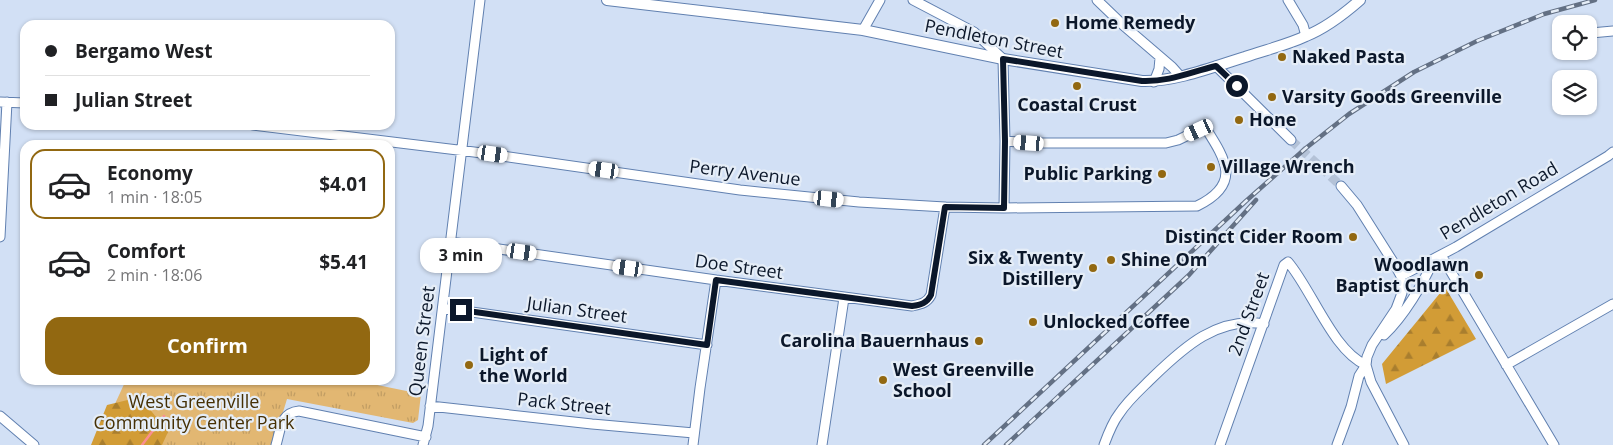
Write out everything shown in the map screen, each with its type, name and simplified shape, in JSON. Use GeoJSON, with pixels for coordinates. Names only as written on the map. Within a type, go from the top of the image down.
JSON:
{"type":"FeatureCollection","features":[{"type":"Feature","properties":{"kind":"main road","name":"Pendleton Street"},"geometry":{"type":"LineString","coordinates":[[607,0],[683,4],[863,30],[1003,59],[1154,82],[1165,81],[1216,66],[1306,36],[1340,16],[1360,0]]}},
{"type":"Feature","properties":{"kind":"street","name":"Queen Street"},"geometry":{"type":"LineString","coordinates":[[424,441],[430,406],[480,0]]}},
{"type":"Feature","properties":{"kind":"street"},"geometry":{"type":"LineString","coordinates":[[863,30],[880,0]]}},
{"type":"Feature","properties":{"kind":"street"},"geometry":{"type":"LineString","coordinates":[[913,0],[974,32],[1003,59],[1004,208]]}},
{"type":"Feature","properties":{"kind":"street"},"geometry":{"type":"LineString","coordinates":[[1098,0],[1160,58],[1172,66],[1180,76]]}},
{"type":"Feature","properties":{"kind":"street"},"geometry":{"type":"LineString","coordinates":[[1288,0],[1303,25],[1306,36]]}},
{"type":"Feature","properties":{"kind":"street"},"geometry":{"type":"LineString","coordinates":[[1597,32],[1613,31]]}},
{"type":"Feature","properties":{"kind":"street"},"geometry":{"type":"LineString","coordinates":[[1154,82],[1160,70],[1160,58]]}},
{"type":"Feature","properties":{"kind":"street"},"geometry":{"type":"LineString","coordinates":[[1216,66],[1291,140]]}},
{"type":"Feature","properties":{"kind":"street"},"geometry":{"type":"LineString","coordinates":[[0,237],[4,102],[20,103]]}},
{"type":"Feature","properties":{"kind":"street","name":"Perry Avenue"},"geometry":{"type":"LineString","coordinates":[[395,142],[740,190],[859,202],[945,207],[1197,206],[1216,194],[1226,177],[1227,166],[1220,150],[1205,127],[1178,140],[1166,143],[1029,143],[1005,141]]}},
{"type":"Feature","properties":{"kind":"street","name":"Perry Avenue"},"geometry":{"type":"LineString","coordinates":[[295,130],[378,140]]}},
{"type":"Feature","properties":{"kind":"street","name":"Pendleton Road"},"geometry":{"type":"LineString","coordinates":[[1401,276],[1438,257],[1611,157]]}},
{"type":"Feature","properties":{"kind":"street"},"geometry":{"type":"LineString","coordinates":[[1340,186],[1357,205],[1401,276],[1402,293],[1396,309],[1372,345],[1366,365],[1371,382],[1404,445]]}},
{"type":"Feature","properties":{"kind":"street","name":"Doe Street"},"geometry":{"type":"LineString","coordinates":[[450,242],[912,306],[922,304],[928,300],[934,284],[945,207]]}},
{"type":"Feature","properties":{"kind":"street"},"geometry":{"type":"LineString","coordinates":[[1372,345],[1394,325],[1438,257],[1554,445]]}},
{"type":"Feature","properties":{"kind":"street","name":"2nd Street"},"geometry":{"type":"LineString","coordinates":[[1220,445],[1284,265],[1288,262],[1342,345],[1357,362],[1366,365]]}},
{"type":"Feature","properties":{"kind":"street"},"geometry":{"type":"LineString","coordinates":[[693,445],[716,280]]}},
{"type":"Feature","properties":{"kind":"street"},"geometry":{"type":"LineString","coordinates":[[822,445],[844,298]]}},
{"type":"Feature","properties":{"kind":"street"},"geometry":{"type":"LineString","coordinates":[[1506,366],[1613,304]]}},
{"type":"Feature","properties":{"kind":"street","name":"Julian Street"},"geometry":{"type":"LineString","coordinates":[[442,308],[707,345]]}},
{"type":"Feature","properties":{"kind":"street"},"geometry":{"type":"LineString","coordinates":[[1104,445],[1112,424],[1129,400],[1194,341],[1211,332],[1234,324],[1251,322],[1264,324]]}},
{"type":"Feature","properties":{"kind":"street"},"geometry":{"type":"LineString","coordinates":[[1337,445],[1359,376],[1366,365]]}},
{"type":"Feature","properties":{"kind":"street","name":"Pack Street"},"geometry":{"type":"LineString","coordinates":[[430,406],[694,433]]}},
{"type":"Feature","properties":{"kind":"street"},"geometry":{"type":"LineString","coordinates":[[276,445],[285,415],[299,411],[424,441]]}},
{"type":"Feature","properties":{"kind":"street"},"geometry":{"type":"LineString","coordinates":[[0,416],[34,445]]}},
{"type":"Feature","properties":{"kind":"green space"},"geometry":{"type":"Polygon","coordinates":[[[1445,287],[1476,339],[1386,384],[1382,364],[1445,287]]]}},
{"type":"Feature","properties":{"kind":"green space","name":"West Greenville Community Center Park"},"geometry":{"type":"Polygon","coordinates":[[[124,385],[377,385],[421,394],[418,420],[413,423],[287,399],[273,445],[96,445],[124,385]]]}},
{"type":"Feature","properties":{"kind":"green space"},"geometry":{"type":"Polygon","coordinates":[[[140,397],[168,432],[162,445],[91,445],[107,405],[140,397]]]}},
{"type":"Feature","properties":{"kind":"waterway"},"geometry":{"type":"LineString","coordinates":[[142,445],[164,416]]}},
{"type":"Feature","properties":{"kind":"tunnel"},"geometry":{"type":"LineString","coordinates":[[1291,140],[1341,186]]}},
{"type":"Feature","properties":{"kind":"railway"},"geometry":{"type":"LineString","coordinates":[[984,445],[1246,201],[1306,148],[1349,114],[1414,72],[1477,41],[1544,14],[1595,0]]}},
{"type":"Feature","properties":{"kind":"railway"},"geometry":{"type":"LineString","coordinates":[[1006,445],[1189,275],[1256,200]]}},
{"type":"Feature","properties":{"kind":"place","name":"Home Remedy"},"geometry":{"type":"Point","coordinates":[1055,23]}},
{"type":"Feature","properties":{"kind":"place","name":"Naked Pasta"},"geometry":{"type":"Point","coordinates":[1282,57]}},
{"type":"Feature","properties":{"kind":"place","name":"Coastal Crust"},"geometry":{"type":"Point","coordinates":[1077,86]}},
{"type":"Feature","properties":{"kind":"place","name":"Varsity Goods Greenville"},"geometry":{"type":"Point","coordinates":[1272,97]}},
{"type":"Feature","properties":{"kind":"place","name":"Hone"},"geometry":{"type":"Point","coordinates":[1239,120]}},
{"type":"Feature","properties":{"kind":"place","name":"Village Wrench"},"geometry":{"type":"Point","coordinates":[1211,167]}},
{"type":"Feature","properties":{"kind":"place","name":"Public Parking"},"geometry":{"type":"Point","coordinates":[1162,174]}},
{"type":"Feature","properties":{"kind":"place","name":"Distinct Cider Room"},"geometry":{"type":"Point","coordinates":[1353,237]}},
{"type":"Feature","properties":{"kind":"place","name":"Shine Om"},"geometry":{"type":"Point","coordinates":[1111,260]}},
{"type":"Feature","properties":{"kind":"place","name":"Six & Twenty Distillery"},"geometry":{"type":"Point","coordinates":[1093,268]}},
{"type":"Feature","properties":{"kind":"place","name":"Woodlawn Baptist Church"},"geometry":{"type":"Point","coordinates":[1479,275]}},
{"type":"Feature","properties":{"kind":"place","name":"Unlocked Coffee"},"geometry":{"type":"Point","coordinates":[1033,322]}},
{"type":"Feature","properties":{"kind":"place","name":"Carolina Bauernhaus"},"geometry":{"type":"Point","coordinates":[979,341]}},
{"type":"Feature","properties":{"kind":"place","name":"Light of the World"},"geometry":{"type":"Point","coordinates":[469,365]}},
{"type":"Feature","properties":{"kind":"place","name":"West Greenville School"},"geometry":{"type":"Point","coordinates":[883,380]}},
{"type":"Feature","properties":{"kind":"route"},"geometry":{"type":"LineString","coordinates":[[461,310],[707,345],[716,280],[912,306],[922,304],[931,295],[934,284],[945,207],[1004,208],[1003,59],[1154,82],[1165,81],[1216,66],[1237,86]]}}]}
